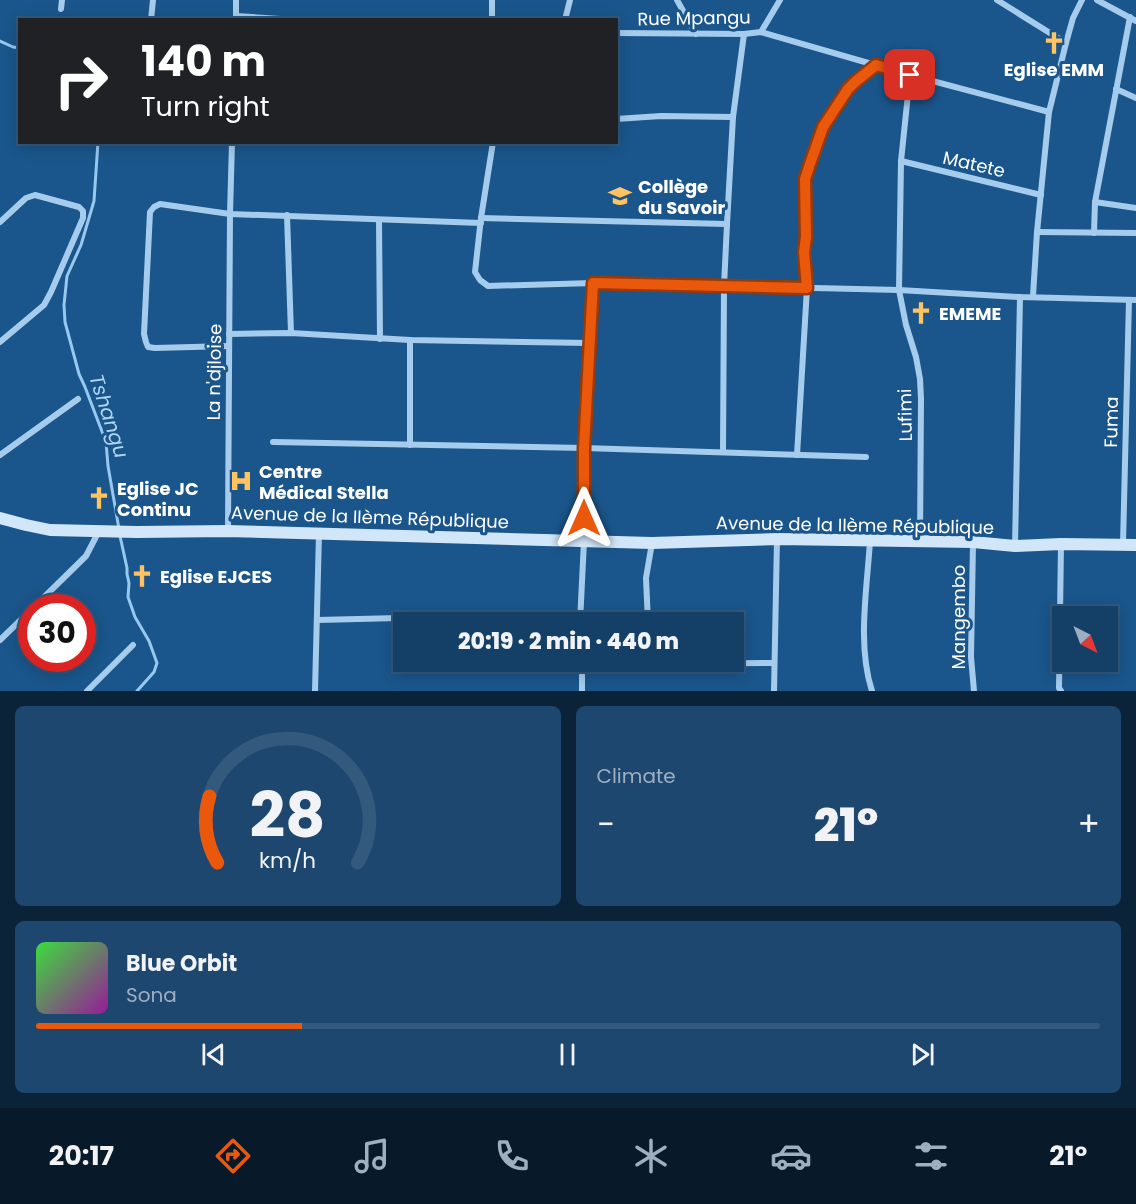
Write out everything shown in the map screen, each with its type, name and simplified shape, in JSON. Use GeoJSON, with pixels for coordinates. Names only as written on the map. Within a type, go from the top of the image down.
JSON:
{"type":"FeatureCollection","features":[{"type":"Feature","properties":{"kind":"street"},"geometry":{"type":"LineString","coordinates":[[61,9],[62,0]]}},
{"type":"Feature","properties":{"kind":"street"},"geometry":{"type":"LineString","coordinates":[[151,18],[153,0]]}},
{"type":"Feature","properties":{"kind":"street"},"geometry":{"type":"LineString","coordinates":[[236,18],[237,0]]}},
{"type":"Feature","properties":{"kind":"street"},"geometry":{"type":"LineString","coordinates":[[492,0],[492,18]]}},
{"type":"Feature","properties":{"kind":"street"},"geometry":{"type":"LineString","coordinates":[[566,18],[570,0]]}},
{"type":"Feature","properties":{"kind":"street"},"geometry":{"type":"LineString","coordinates":[[677,0],[696,34]]}},
{"type":"Feature","properties":{"kind":"street"},"geometry":{"type":"LineString","coordinates":[[761,32],[780,0]]}},
{"type":"Feature","properties":{"kind":"street"},"geometry":{"type":"LineString","coordinates":[[997,0],[1066,43]]}},
{"type":"Feature","properties":{"kind":"street"},"geometry":{"type":"LineString","coordinates":[[1033,296],[1049,112],[1073,18],[1082,0]]}},
{"type":"Feature","properties":{"kind":"street"},"geometry":{"type":"LineString","coordinates":[[1094,233],[1095,202],[1116,89],[1133,19],[1097,0]]}},
{"type":"Feature","properties":{"kind":"street","name":"Rue Mpangu"},"geometry":{"type":"LineString","coordinates":[[618,33],[744,34],[761,32],[1049,112]]}},
{"type":"Feature","properties":{"kind":"street"},"geometry":{"type":"LineString","coordinates":[[723,452],[724,286],[727,224],[733,117],[744,34]]}},
{"type":"Feature","properties":{"kind":"street"},"geometry":{"type":"LineString","coordinates":[[797,454],[807,288],[804,252],[805,179],[823,127],[848,89],[876,65]]}},
{"type":"Feature","properties":{"kind":"street","name":"Lufimi"},"geometry":{"type":"LineString","coordinates":[[910,75],[901,161],[899,290],[920,379],[920,542]]}},
{"type":"Feature","properties":{"kind":"street"},"geometry":{"type":"LineString","coordinates":[[1116,89],[1136,98]]}},
{"type":"Feature","properties":{"kind":"street"},"geometry":{"type":"LineString","coordinates":[[618,119],[661,116],[733,117]]}},
{"type":"Feature","properties":{"kind":"street","name":"La n'djloise"},"geometry":{"type":"LineString","coordinates":[[228,531],[232,144]]}},
{"type":"Feature","properties":{"kind":"street"},"geometry":{"type":"LineString","coordinates":[[493,144],[475,272],[488,286],[593,283],[899,290],[1020,297],[1132,300]]}},
{"type":"Feature","properties":{"kind":"street","name":"Matete"},"geometry":{"type":"LineString","coordinates":[[901,161],[1041,195]]}},
{"type":"Feature","properties":{"kind":"street"},"geometry":{"type":"LineString","coordinates":[[0,222],[26,198],[35,195],[79,207],[83,211],[83,218],[44,304],[0,342]]}},
{"type":"Feature","properties":{"kind":"street"},"geometry":{"type":"LineString","coordinates":[[1095,202],[1136,208]]}},
{"type":"Feature","properties":{"kind":"street"},"geometry":{"type":"LineString","coordinates":[[229,346],[148,347],[144,334],[150,212],[154,207],[160,204],[230,213],[379,220],[727,224]]}},
{"type":"Feature","properties":{"kind":"street"},"geometry":{"type":"LineString","coordinates":[[287,215],[291,333]]}},
{"type":"Feature","properties":{"kind":"street"},"geometry":{"type":"LineString","coordinates":[[379,220],[380,339]]}},
{"type":"Feature","properties":{"kind":"street"},"geometry":{"type":"LineString","coordinates":[[1037,232],[1136,233]]}},
{"type":"Feature","properties":{"kind":"street"},"geometry":{"type":"LineString","coordinates":[[580,612],[584,541],[584,448],[593,283]]}},
{"type":"Feature","properties":{"kind":"street"},"geometry":{"type":"LineString","coordinates":[[1015,546],[1020,297]]}},
{"type":"Feature","properties":{"kind":"street","name":"Fuma"},"geometry":{"type":"LineString","coordinates":[[1130,544],[1132,300]]}},
{"type":"Feature","properties":{"kind":"street"},"geometry":{"type":"LineString","coordinates":[[229,334],[291,333],[380,339],[590,343]]}},
{"type":"Feature","properties":{"kind":"street"},"geometry":{"type":"LineString","coordinates":[[410,340],[410,445]]}},
{"type":"Feature","properties":{"kind":"street"},"geometry":{"type":"LineString","coordinates":[[0,455],[78,399]]}},
{"type":"Feature","properties":{"kind":"street"},"geometry":{"type":"LineString","coordinates":[[273,442],[584,448],[866,457]]}},
{"type":"Feature","properties":{"kind":"street","name":"Avenue de la IIème République"},"geometry":{"type":"LineString","coordinates":[[0,518],[51,530],[137,532],[228,531],[652,543],[777,539],[973,542],[1015,546],[1130,544]]}},
{"type":"Feature","properties":{"kind":"street"},"geometry":{"type":"LineString","coordinates":[[47,594],[86,556],[99,531]]}},
{"type":"Feature","properties":{"kind":"street"},"geometry":{"type":"LineString","coordinates":[[315,691],[319,533]]}},
{"type":"Feature","properties":{"kind":"street"},"geometry":{"type":"LineString","coordinates":[[774,691],[777,539]]}},
{"type":"Feature","properties":{"kind":"street"},"geometry":{"type":"LineString","coordinates":[[870,541],[864,637],[867,676],[872,691]]}},
{"type":"Feature","properties":{"kind":"street","name":"Mangembo"},"geometry":{"type":"LineString","coordinates":[[973,542],[971,657],[974,691]]}},
{"type":"Feature","properties":{"kind":"street"},"geometry":{"type":"LineString","coordinates":[[648,612],[646,578],[652,543]]}},
{"type":"Feature","properties":{"kind":"street"},"geometry":{"type":"LineString","coordinates":[[1060,691],[1061,544]]}},
{"type":"Feature","properties":{"kind":"street"},"geometry":{"type":"LineString","coordinates":[[317,620],[393,618]]}},
{"type":"Feature","properties":{"kind":"street"},"geometry":{"type":"LineString","coordinates":[[0,640],[18,622]]}},
{"type":"Feature","properties":{"kind":"street"},"geometry":{"type":"LineString","coordinates":[[87,691],[133,645]]}},
{"type":"Feature","properties":{"kind":"street"},"geometry":{"type":"LineString","coordinates":[[744,663],[774,663]]}},
{"type":"Feature","properties":{"kind":"street"},"geometry":{"type":"LineString","coordinates":[[582,672],[582,691]]}},
{"type":"Feature","properties":{"kind":"waterway","name":"Tshangu"},"geometry":{"type":"LineString","coordinates":[[0,41],[18,48]]}},
{"type":"Feature","properties":{"kind":"waterway","name":"Tshangu"},"geometry":{"type":"LineString","coordinates":[[98,144],[94,201],[81,245],[67,276],[64,305],[65,322],[79,374],[106,442],[119,529]]}},
{"type":"Feature","properties":{"kind":"waterway","name":"Tshangu"},"geometry":{"type":"LineString","coordinates":[[120,536],[129,583],[128,597],[157,663],[154,672],[137,691]]}},
{"type":"Feature","properties":{"kind":"place","name":"Eglise EMM"},"geometry":{"type":"Point","coordinates":[1054,43]}},
{"type":"Feature","properties":{"kind":"place","name":"Collège du Savoir"},"geometry":{"type":"Point","coordinates":[620,196]}},
{"type":"Feature","properties":{"kind":"place","name":"EMEME"},"geometry":{"type":"Point","coordinates":[921,313]}},
{"type":"Feature","properties":{"kind":"place","name":"Centre Médical Stella"},"geometry":{"type":"Point","coordinates":[241,481]}},
{"type":"Feature","properties":{"kind":"place","name":"Eglise JC Continu"},"geometry":{"type":"Point","coordinates":[99,498]}},
{"type":"Feature","properties":{"kind":"place","name":"Eglise EJCES"},"geometry":{"type":"Point","coordinates":[142,576]}},
{"type":"Feature","properties":{"kind":"route"},"geometry":{"type":"LineString","coordinates":[[584,518],[584,448],[593,283],[807,288],[804,252],[805,179],[823,127],[848,89],[876,65],[910,75]]}}]}
